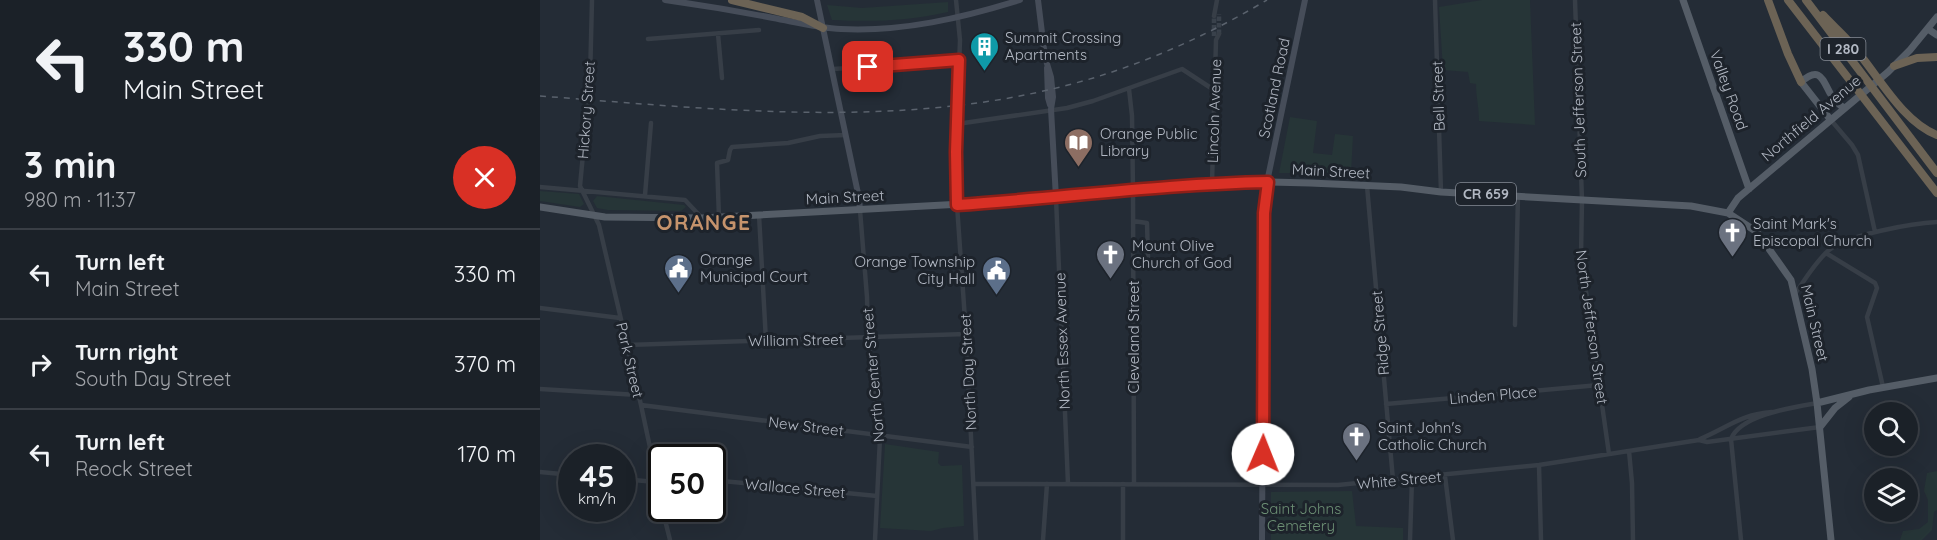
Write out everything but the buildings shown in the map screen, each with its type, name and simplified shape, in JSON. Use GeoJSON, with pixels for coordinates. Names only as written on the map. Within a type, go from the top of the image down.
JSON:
{"type":"FeatureCollection","features":[{"type":"Feature","properties":{"kind":"highway"},"geometry":{"type":"LineString","coordinates":[[732,0],[802,17],[823,28]]}},
{"type":"Feature","properties":{"kind":"highway"},"geometry":{"type":"LineString","coordinates":[[1768,0],[1801,82]]}},
{"type":"Feature","properties":{"kind":"highway","name":"I 280"},"geometry":{"type":"LineString","coordinates":[[1788,0],[1937,193]]}},
{"type":"Feature","properties":{"kind":"highway"},"geometry":{"type":"LineString","coordinates":[[1807,0],[1852,45],[1909,115],[1922,127],[1937,135]]}},
{"type":"Feature","properties":{"kind":"highway","name":"I 280"},"geometry":{"type":"LineString","coordinates":[[1807,0],[1937,173]]}},
{"type":"Feature","properties":{"kind":"highway"},"geometry":{"type":"LineString","coordinates":[[1891,69],[1917,58],[1937,57]]}},
{"type":"Feature","properties":{"kind":"main road"},"geometry":{"type":"LineString","coordinates":[[665,0],[823,28],[885,29],[916,26],[975,14],[1020,0]]}},
{"type":"Feature","properties":{"kind":"main road"},"geometry":{"type":"LineString","coordinates":[[817,0],[860,210]]}},
{"type":"Feature","properties":{"kind":"main road"},"geometry":{"type":"LineString","coordinates":[[1038,0],[1053,97],[1056,198]]}},
{"type":"Feature","properties":{"kind":"main road","name":"Scotland Road"},"geometry":{"type":"LineString","coordinates":[[1262,540],[1264,213],[1268,182],[1305,0]]}},
{"type":"Feature","properties":{"kind":"main road","name":"Valley Road"},"geometry":{"type":"LineString","coordinates":[[1683,0],[1749,189]]}},
{"type":"Feature","properties":{"kind":"main road","name":"Northfield Avenue"},"geometry":{"type":"LineString","coordinates":[[1728,213],[1738,198],[1891,69],[1937,17]]}},
{"type":"Feature","properties":{"kind":"main road"},"geometry":{"type":"LineString","coordinates":[[1928,28],[1937,34]]}},
{"type":"Feature","properties":{"kind":"main road"},"geometry":{"type":"LineString","coordinates":[[1830,119],[1801,82],[1812,75],[1820,75],[1831,96],[1844,108]]}},
{"type":"Feature","properties":{"kind":"main road","name":"Main Street"},"geometry":{"type":"LineString","coordinates":[[540,207],[595,216],[719,218],[1056,198],[1212,183],[1268,182],[1691,206],[1728,213],[1757,232],[1791,280],[1812,369],[1831,540]]}},
{"type":"Feature","properties":{"kind":"main road"},"geometry":{"type":"LineString","coordinates":[[1817,403],[1883,387],[1937,378]]}},
{"type":"Feature","properties":{"kind":"main road"},"geometry":{"type":"LineString","coordinates":[[1820,428],[1835,408],[1851,395]]}},
{"type":"Feature","properties":{"kind":"street","name":"Hickory Street"},"geometry":{"type":"LineString","coordinates":[[581,189],[590,80],[592,0]]}},
{"type":"Feature","properties":{"kind":"street","name":"North Day Street"},"geometry":{"type":"LineString","coordinates":[[956,0],[959,60],[957,205],[976,540]]}},
{"type":"Feature","properties":{"kind":"street","name":"Bell Street"},"geometry":{"type":"LineString","coordinates":[[1435,0],[1441,192]]}},
{"type":"Feature","properties":{"kind":"street","name":"South Jefferson Street"},"geometry":{"type":"LineString","coordinates":[[1575,0],[1582,200]]}},
{"type":"Feature","properties":{"kind":"street"},"geometry":{"type":"LineString","coordinates":[[648,39],[759,30]]}},
{"type":"Feature","properties":{"kind":"street"},"geometry":{"type":"LineString","coordinates":[[718,34],[722,78]]}},
{"type":"Feature","properties":{"kind":"street","name":"Lincoln Avenue"},"geometry":{"type":"LineString","coordinates":[[1212,183],[1216,37]]}},
{"type":"Feature","properties":{"kind":"street"},"geometry":{"type":"LineString","coordinates":[[832,69],[959,60]]}},
{"type":"Feature","properties":{"kind":"street"},"geometry":{"type":"LineString","coordinates":[[957,124],[1067,108],[1094,101],[1182,69],[1214,90]]}},
{"type":"Feature","properties":{"kind":"street","name":"Cleveland Street"},"geometry":{"type":"LineString","coordinates":[[1129,88],[1132,116],[1133,190],[1134,484]]}},
{"type":"Feature","properties":{"kind":"street"},"geometry":{"type":"LineString","coordinates":[[1830,119],[1858,155],[1875,232]]}},
{"type":"Feature","properties":{"kind":"street"},"geometry":{"type":"LineString","coordinates":[[645,195],[651,123]]}},
{"type":"Feature","properties":{"kind":"street"},"geometry":{"type":"LineString","coordinates":[[719,218],[717,164],[728,160],[732,147],[788,143],[820,136],[846,135]]}},
{"type":"Feature","properties":{"kind":"street","name":"Ridge Street"},"geometry":{"type":"LineString","coordinates":[[1367,186],[1393,480]]}},
{"type":"Feature","properties":{"kind":"street"},"geometry":{"type":"LineString","coordinates":[[540,187],[685,200],[702,218]]}},
{"type":"Feature","properties":{"kind":"street"},"geometry":{"type":"LineString","coordinates":[[581,189],[595,216]]}},
{"type":"Feature","properties":{"kind":"street"},"geometry":{"type":"LineString","coordinates":[[1515,325],[1518,196]]}},
{"type":"Feature","properties":{"kind":"street","name":"North Essex Avenue"},"geometry":{"type":"LineString","coordinates":[[1056,198],[1068,484]]}},
{"type":"Feature","properties":{"kind":"street","name":"North Jefferson Street"},"geometry":{"type":"LineString","coordinates":[[1582,200],[1581,256],[1610,454]]}},
{"type":"Feature","properties":{"kind":"street","name":"North Center Street"},"geometry":{"type":"LineString","coordinates":[[860,210],[868,338],[880,436],[875,540]]}},
{"type":"Feature","properties":{"kind":"street"},"geometry":{"type":"LineString","coordinates":[[759,215],[766,341]]}},
{"type":"Feature","properties":{"kind":"street","name":"Park Street"},"geometry":{"type":"LineString","coordinates":[[595,216],[649,444]]}},
{"type":"Feature","properties":{"kind":"street"},"geometry":{"type":"LineString","coordinates":[[1133,221],[1147,223],[1148,257],[1133,260]]}},
{"type":"Feature","properties":{"kind":"street"},"geometry":{"type":"LineString","coordinates":[[1794,294],[1826,253],[1837,244],[1875,232],[1935,222]]}},
{"type":"Feature","properties":{"kind":"street"},"geometry":{"type":"LineString","coordinates":[[1826,253],[1875,283],[1877,288],[1867,317],[1883,387]]}},
{"type":"Feature","properties":{"kind":"street"},"geometry":{"type":"LineString","coordinates":[[540,308],[620,318]]}},
{"type":"Feature","properties":{"kind":"street","name":"William Street"},"geometry":{"type":"LineString","coordinates":[[627,345],[966,334]]}},
{"type":"Feature","properties":{"kind":"street","name":"Linden Place"},"geometry":{"type":"LineString","coordinates":[[1386,404],[1599,385]]}},
{"type":"Feature","properties":{"kind":"street"},"geometry":{"type":"LineString","coordinates":[[540,389],[638,395]]}},
{"type":"Feature","properties":{"kind":"street"},"geometry":{"type":"LineString","coordinates":[[1699,440],[1744,417],[1817,403]]}},
{"type":"Feature","properties":{"kind":"street","name":"New Street"},"geometry":{"type":"LineString","coordinates":[[641,405],[972,447]]}},
{"type":"Feature","properties":{"kind":"street"},"geometry":{"type":"LineString","coordinates":[[1741,540],[1731,439],[1737,429],[1745,423],[1778,411]]}},
{"type":"Feature","properties":{"kind":"street"},"geometry":{"type":"LineString","coordinates":[[1744,417],[1746,436]]}},
{"type":"Feature","properties":{"kind":"street","name":"White Street"},"geometry":{"type":"LineString","coordinates":[[974,484],[1338,485],[1539,465],[1699,440],[1707,442],[1820,428]]}},
{"type":"Feature","properties":{"kind":"street"},"geometry":{"type":"LineString","coordinates":[[1629,451],[1633,540]]}},
{"type":"Feature","properties":{"kind":"street"},"geometry":{"type":"LineString","coordinates":[[1539,465],[1540,540]]}},
{"type":"Feature","properties":{"kind":"street"},"geometry":{"type":"LineString","coordinates":[[540,472],[558,474]]}},
{"type":"Feature","properties":{"kind":"street"},"geometry":{"type":"LineString","coordinates":[[1445,476],[1453,540]]}},
{"type":"Feature","properties":{"kind":"street"},"geometry":{"type":"LineString","coordinates":[[1410,540],[1412,479]]}},
{"type":"Feature","properties":{"kind":"street","name":"Wallace Street"},"geometry":{"type":"LineString","coordinates":[[726,481],[877,496]]}},
{"type":"Feature","properties":{"kind":"street"},"geometry":{"type":"LineString","coordinates":[[1043,540],[1047,484]]}},
{"type":"Feature","properties":{"kind":"street"},"geometry":{"type":"LineString","coordinates":[[1123,484],[1124,540]]}},
{"type":"Feature","properties":{"kind":"street","name":"Park Street"},"geometry":{"type":"LineString","coordinates":[[666,522],[670,540]]}},
{"type":"Feature","properties":{"kind":"green space"},"geometry":{"type":"Polygon","coordinates":[[[1482,0],[1530,0],[1535,125],[1479,121],[1476,84],[1470,83],[1468,72],[1443,70],[1439,7],[1482,0]]]}},
{"type":"Feature","properties":{"kind":"green space"},"geometry":{"type":"Polygon","coordinates":[[[948,2],[948,12],[876,21],[832,20],[827,5],[862,8],[948,2]]]}},
{"type":"Feature","properties":{"kind":"green space"},"geometry":{"type":"Polygon","coordinates":[[[1290,117],[1317,121],[1313,153],[1332,155],[1335,134],[1353,136],[1351,173],[1279,173],[1290,117]]]}},
{"type":"Feature","properties":{"kind":"green space"},"geometry":{"type":"Polygon","coordinates":[[[540,191],[579,194],[584,204],[580,207],[540,201],[540,191]]]}},
{"type":"Feature","properties":{"kind":"green space"},"geometry":{"type":"Polygon","coordinates":[[[597,196],[686,207],[681,211],[608,210],[597,208],[593,201],[597,196]]]}},
{"type":"Feature","properties":{"kind":"green space"},"geometry":{"type":"Polygon","coordinates":[[[885,444],[939,452],[938,463],[941,466],[962,465],[964,526],[931,531],[880,528],[885,444]]]}},
{"type":"Feature","properties":{"kind":"green space"},"geometry":{"type":"Polygon","coordinates":[[[1937,471],[1937,510],[1934,512],[1932,530],[1922,540],[1900,540],[1903,531],[1919,529],[1928,522],[1928,500],[1924,491],[1927,473],[1937,471]]]}},
{"type":"Feature","properties":{"kind":"green space","name":"Saint Johns Cemetery"},"geometry":{"type":"Polygon","coordinates":[[[1352,491],[1356,526],[1403,528],[1403,540],[1271,540],[1271,492],[1352,491]]]}},
{"type":"Feature","properties":{"kind":"tunnel"},"geometry":{"type":"LineString","coordinates":[[1219,14],[1219,34]]}},
{"type":"Feature","properties":{"kind":"tunnel"},"geometry":{"type":"LineString","coordinates":[[1214,16],[1214,36]]}},
{"type":"Feature","properties":{"kind":"railway"},"geometry":{"type":"LineString","coordinates":[[540,96],[738,110],[872,112],[938,108],[1004,99],[1094,78],[1170,50],[1267,0]]}},
{"type":"Feature","properties":{"kind":"place","name":"Summit Crossing Apartments"},"geometry":{"type":"Point","coordinates":[984,72]}},
{"type":"Feature","properties":{"kind":"place","name":"Orange Public Library"},"geometry":{"type":"Point","coordinates":[1079,168]}},
{"type":"Feature","properties":{"kind":"place","name":"Saint Mark's Episcopal Church"},"geometry":{"type":"Point","coordinates":[1732,258]}},
{"type":"Feature","properties":{"kind":"place","name":"Mount Olive Church of God"},"geometry":{"type":"Point","coordinates":[1111,280]}},
{"type":"Feature","properties":{"kind":"place","name":"Orange Municipal Court"},"geometry":{"type":"Point","coordinates":[679,294]}},
{"type":"Feature","properties":{"kind":"place","name":"Orange Township City Hall"},"geometry":{"type":"Point","coordinates":[996,296]}},
{"type":"Feature","properties":{"kind":"place","name":"Saint John's Catholic Church"},"geometry":{"type":"Point","coordinates":[1357,462]}},
{"type":"Feature","properties":{"kind":"district","name":"ORANGE"},"geometry":{"type":"Point","coordinates":[704,222]}},
{"type":"Feature","properties":{"kind":"route"},"geometry":{"type":"LineString","coordinates":[[868,67],[959,60],[957,205],[1212,183],[1268,182],[1264,213],[1263,454]]}}]}
